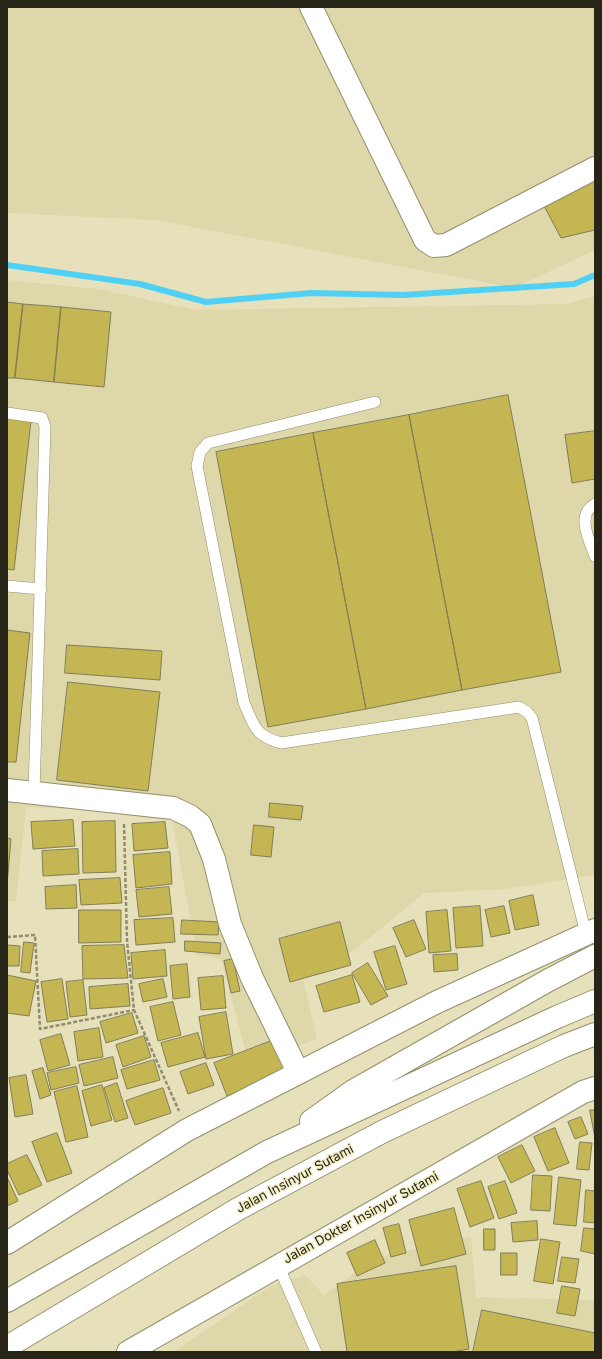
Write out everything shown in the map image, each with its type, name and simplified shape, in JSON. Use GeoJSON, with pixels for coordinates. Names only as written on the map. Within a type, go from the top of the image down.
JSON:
{"type":"FeatureCollection","features":[{"type":"Feature","properties":{"kind":"main road"},"geometry":{"type":"LineString","coordinates":[[311,7],[425,240],[434,246],[446,245],[595,168]]}},
{"type":"Feature","properties":{"kind":"main road"},"geometry":{"type":"LineString","coordinates":[[7,790],[173,808],[190,816],[200,824],[214,859],[230,924],[252,978],[298,1072]]}},
{"type":"Feature","properties":{"kind":"main road"},"geometry":{"type":"LineString","coordinates":[[7,1243],[186,1130],[437,1002],[590,932]]}},
{"type":"Feature","properties":{"kind":"main road"},"geometry":{"type":"LineString","coordinates":[[267,1152],[353,1091],[547,981],[595,956]]}},
{"type":"Feature","properties":{"kind":"main road"},"geometry":{"type":"LineString","coordinates":[[7,1301],[267,1152],[557,1017],[595,1001]]}},
{"type":"Feature","properties":{"kind":"main road","name":"Jalan Insinyur Sutami"},"geometry":{"type":"LineString","coordinates":[[7,1347],[245,1205],[382,1132],[564,1046],[595,1034]]}},
{"type":"Feature","properties":{"kind":"main road","name":"Jalan Dokter Insinyur Sutami"},"geometry":{"type":"LineString","coordinates":[[128,1352],[576,1096],[595,1088]]}},
{"type":"Feature","properties":{"kind":"lane"},"geometry":{"type":"LineString","coordinates":[[375,402],[208,443],[200,452],[197,466],[244,703],[256,730],[266,738],[281,743],[519,707],[527,712],[532,718],[590,932]]}},
{"type":"Feature","properties":{"kind":"lane"},"geometry":{"type":"LineString","coordinates":[[7,413],[42,418],[45,422],[34,792]]}},
{"type":"Feature","properties":{"kind":"lane"},"geometry":{"type":"LineString","coordinates":[[595,504],[587,514],[584,524],[595,556]]}},
{"type":"Feature","properties":{"kind":"lane"},"geometry":{"type":"LineString","coordinates":[[7,586],[41,588]]}},
{"type":"Feature","properties":{"kind":"lane"},"geometry":{"type":"LineString","coordinates":[[278,1265],[316,1352]]}},
{"type":"Feature","properties":{"kind":"path"},"geometry":{"type":"LineString","coordinates":[[123,802],[127,941],[134,1010],[174,1096],[186,1130]]}},
{"type":"Feature","properties":{"kind":"path"},"geometry":{"type":"LineString","coordinates":[[7,937],[35,935],[40,1029],[134,1010]]}},
{"type":"Feature","properties":{"kind":"shaded area"},"geometry":{"type":"Polygon","coordinates":[[[7,7],[595,7],[595,250],[514,288],[156,220],[7,213],[7,7]]]}},
{"type":"Feature","properties":{"kind":"shaded area"},"geometry":{"type":"Polygon","coordinates":[[[7,280],[98,289],[197,310],[567,304],[595,296],[595,875],[506,889],[424,893],[356,949],[303,979],[317,1039],[249,1064],[221,959],[197,955],[171,813],[26,807],[16,901],[7,901],[7,280]]]}},
{"type":"Feature","properties":{"kind":"shaded area"},"geometry":{"type":"Polygon","coordinates":[[[471,1236],[476,1297],[595,1300],[595,1352],[173,1352],[269,1287],[305,1275],[324,1295],[375,1258],[471,1236]]]}},
{"type":"Feature","properties":{"kind":"building"},"geometry":{"type":"Polygon","coordinates":[[[595,179],[595,230],[561,238],[543,204],[595,179]]]}},
{"type":"Feature","properties":{"kind":"building"},"geometry":{"type":"Polygon","coordinates":[[[7,302],[23,304],[15,378],[7,378],[7,302]]]}},
{"type":"Feature","properties":{"kind":"building"},"geometry":{"type":"Polygon","coordinates":[[[23,304],[61,307],[54,382],[15,378],[23,304]]]}},
{"type":"Feature","properties":{"kind":"building"},"geometry":{"type":"Polygon","coordinates":[[[61,307],[111,312],[104,387],[54,382],[61,307]]]}},
{"type":"Feature","properties":{"kind":"building"},"geometry":{"type":"Polygon","coordinates":[[[508,395],[561,672],[462,690],[409,415],[508,395]]]}},
{"type":"Feature","properties":{"kind":"building"},"geometry":{"type":"Polygon","coordinates":[[[409,415],[462,690],[366,709],[313,433],[409,415]]]}},
{"type":"Feature","properties":{"kind":"building"},"geometry":{"type":"Polygon","coordinates":[[[7,418],[31,421],[14,570],[7,569],[7,418]]]}},
{"type":"Feature","properties":{"kind":"building"},"geometry":{"type":"Polygon","coordinates":[[[595,431],[595,479],[572,483],[565,435],[595,431]]]}},
{"type":"Feature","properties":{"kind":"building"},"geometry":{"type":"Polygon","coordinates":[[[313,433],[366,709],[268,727],[216,452],[313,433]]]}},
{"type":"Feature","properties":{"kind":"building"},"geometry":{"type":"Polygon","coordinates":[[[7,630],[30,633],[16,762],[7,762],[7,630]]]}},
{"type":"Feature","properties":{"kind":"building"},"geometry":{"type":"Polygon","coordinates":[[[67,645],[162,651],[160,680],[65,673],[67,645]]]}},
{"type":"Feature","properties":{"kind":"building"},"geometry":{"type":"Polygon","coordinates":[[[68,682],[160,692],[148,791],[57,780],[68,682]]]}},
{"type":"Feature","properties":{"kind":"building"},"geometry":{"type":"Polygon","coordinates":[[[270,803],[303,806],[301,820],[269,817],[270,803]]]}},
{"type":"Feature","properties":{"kind":"building"},"geometry":{"type":"Polygon","coordinates":[[[73,820],[75,846],[33,849],[31,822],[73,820]]]}},
{"type":"Feature","properties":{"kind":"building"},"geometry":{"type":"Polygon","coordinates":[[[115,821],[116,872],[83,873],[82,822],[115,821]]]}},
{"type":"Feature","properties":{"kind":"building"},"geometry":{"type":"Polygon","coordinates":[[[165,822],[168,848],[134,851],[132,824],[165,822]]]}},
{"type":"Feature","properties":{"kind":"building"},"geometry":{"type":"Polygon","coordinates":[[[254,825],[274,827],[271,857],[251,855],[254,825]]]}},
{"type":"Feature","properties":{"kind":"building"},"geometry":{"type":"Polygon","coordinates":[[[7,838],[11,839],[7,885],[7,838]]]}},
{"type":"Feature","properties":{"kind":"building"},"geometry":{"type":"Polygon","coordinates":[[[78,849],[79,874],[43,876],[42,851],[78,849]]]}},
{"type":"Feature","properties":{"kind":"building"},"geometry":{"type":"Polygon","coordinates":[[[170,852],[172,884],[136,888],[133,855],[170,852]]]}},
{"type":"Feature","properties":{"kind":"building"},"geometry":{"type":"Polygon","coordinates":[[[120,878],[122,903],[81,905],[79,880],[120,878]]]}},
{"type":"Feature","properties":{"kind":"building"},"geometry":{"type":"Polygon","coordinates":[[[76,885],[77,908],[46,909],[45,887],[76,885]]]}},
{"type":"Feature","properties":{"kind":"building"},"geometry":{"type":"Polygon","coordinates":[[[169,887],[172,914],[139,917],[136,890],[169,887]]]}},
{"type":"Feature","properties":{"kind":"building"},"geometry":{"type":"Polygon","coordinates":[[[533,895],[539,925],[515,930],[509,901],[533,895]]]}},
{"type":"Feature","properties":{"kind":"building"},"geometry":{"type":"Polygon","coordinates":[[[480,906],[483,946],[456,948],[453,908],[480,906]]]}},
{"type":"Feature","properties":{"kind":"building"},"geometry":{"type":"Polygon","coordinates":[[[504,906],[510,933],[491,937],[485,910],[504,906]]]}},
{"type":"Feature","properties":{"kind":"building"},"geometry":{"type":"Polygon","coordinates":[[[79,910],[121,910],[121,942],[79,943],[79,910]]]}},
{"type":"Feature","properties":{"kind":"building"},"geometry":{"type":"Polygon","coordinates":[[[447,910],[451,951],[429,953],[426,912],[447,910]]]}},
{"type":"Feature","properties":{"kind":"building"},"geometry":{"type":"Polygon","coordinates":[[[173,918],[175,942],[136,945],[134,920],[173,918]]]}},
{"type":"Feature","properties":{"kind":"building"},"geometry":{"type":"Polygon","coordinates":[[[182,920],[219,922],[218,935],[181,934],[182,920]]]}},
{"type":"Feature","properties":{"kind":"building"},"geometry":{"type":"Polygon","coordinates":[[[414,920],[426,949],[406,957],[393,928],[414,920]]]}},
{"type":"Feature","properties":{"kind":"building"},"geometry":{"type":"Polygon","coordinates":[[[340,922],[351,965],[290,982],[279,939],[340,922]]]}},
{"type":"Feature","properties":{"kind":"building"},"geometry":{"type":"Polygon","coordinates":[[[185,941],[221,943],[220,954],[185,951],[185,941]]]}},
{"type":"Feature","properties":{"kind":"building"},"geometry":{"type":"Polygon","coordinates":[[[24,942],[34,943],[30,973],[21,972],[24,942]]]}},
{"type":"Feature","properties":{"kind":"building"},"geometry":{"type":"Polygon","coordinates":[[[7,945],[20,946],[19,966],[7,966],[7,945]]]}},
{"type":"Feature","properties":{"kind":"building"},"geometry":{"type":"Polygon","coordinates":[[[124,945],[128,978],[83,979],[82,946],[124,945]]]}},
{"type":"Feature","properties":{"kind":"building"},"geometry":{"type":"Polygon","coordinates":[[[395,946],[407,984],[386,990],[374,952],[395,946]]]}},
{"type":"Feature","properties":{"kind":"building"},"geometry":{"type":"Polygon","coordinates":[[[165,950],[167,976],[133,979],[131,953],[165,950]]]}},
{"type":"Feature","properties":{"kind":"building"},"geometry":{"type":"Polygon","coordinates":[[[457,954],[458,970],[434,972],[433,955],[457,954]]]}},
{"type":"Feature","properties":{"kind":"building"},"geometry":{"type":"Polygon","coordinates":[[[233,959],[240,991],[231,993],[224,961],[233,959]]]}},
{"type":"Feature","properties":{"kind":"building"},"geometry":{"type":"Polygon","coordinates":[[[368,963],[388,996],[371,1005],[352,973],[368,963]]]}},
{"type":"Feature","properties":{"kind":"building"},"geometry":{"type":"Polygon","coordinates":[[[187,964],[190,997],[173,999],[170,966],[187,964]]]}},
{"type":"Feature","properties":{"kind":"building"},"geometry":{"type":"Polygon","coordinates":[[[7,975],[36,981],[29,1016],[7,1013],[7,975]]]}},
{"type":"Feature","properties":{"kind":"building"},"geometry":{"type":"Polygon","coordinates":[[[352,975],[360,1002],[324,1012],[316,986],[352,975]]]}},
{"type":"Feature","properties":{"kind":"building"},"geometry":{"type":"Polygon","coordinates":[[[223,976],[226,1008],[201,1010],[198,978],[223,976]]]}},
{"type":"Feature","properties":{"kind":"building"},"geometry":{"type":"Polygon","coordinates":[[[62,979],[68,1019],[47,1022],[41,982],[62,979]]]}},
{"type":"Feature","properties":{"kind":"building"},"geometry":{"type":"Polygon","coordinates":[[[163,979],[167,997],[143,1002],[139,984],[163,979]]]}},
{"type":"Feature","properties":{"kind":"building"},"geometry":{"type":"Polygon","coordinates":[[[83,980],[87,1015],[70,1017],[66,982],[83,980]]]}},
{"type":"Feature","properties":{"kind":"building"},"geometry":{"type":"Polygon","coordinates":[[[128,984],[130,1006],[90,1009],[89,987],[128,984]]]}},
{"type":"Feature","properties":{"kind":"building"},"geometry":{"type":"Polygon","coordinates":[[[173,1002],[181,1035],[158,1041],[150,1007],[173,1002]]]}},
{"type":"Feature","properties":{"kind":"building"},"geometry":{"type":"Polygon","coordinates":[[[226,1012],[233,1054],[206,1059],[199,1017],[226,1012]]]}},
{"type":"Feature","properties":{"kind":"building"},"geometry":{"type":"Polygon","coordinates":[[[132,1013],[138,1033],[106,1043],[100,1022],[132,1013]]]}},
{"type":"Feature","properties":{"kind":"building"},"geometry":{"type":"Polygon","coordinates":[[[99,1028],[103,1057],[78,1061],[74,1032],[99,1028]]]}},
{"type":"Feature","properties":{"kind":"building"},"geometry":{"type":"Polygon","coordinates":[[[198,1033],[205,1057],[168,1067],[161,1043],[198,1033]]]}},
{"type":"Feature","properties":{"kind":"building"},"geometry":{"type":"Polygon","coordinates":[[[61,1034],[70,1065],[48,1071],[40,1040],[61,1034]]]}},
{"type":"Feature","properties":{"kind":"building"},"geometry":{"type":"Polygon","coordinates":[[[144,1036],[151,1057],[123,1067],[116,1045],[144,1036]]]}},
{"type":"Feature","properties":{"kind":"building"},"geometry":{"type":"Polygon","coordinates":[[[274,1040],[287,1073],[227,1096],[214,1063],[274,1040]]]}},
{"type":"Feature","properties":{"kind":"building"},"geometry":{"type":"Polygon","coordinates":[[[113,1057],[118,1078],[84,1086],[79,1065],[113,1057]]]}},
{"type":"Feature","properties":{"kind":"building"},"geometry":{"type":"Polygon","coordinates":[[[154,1060],[160,1080],[127,1089],[121,1070],[154,1060]]]}},
{"type":"Feature","properties":{"kind":"building"},"geometry":{"type":"Polygon","coordinates":[[[206,1063],[214,1085],[188,1094],[180,1072],[206,1063]]]}},
{"type":"Feature","properties":{"kind":"building"},"geometry":{"type":"Polygon","coordinates":[[[76,1067],[79,1083],[51,1090],[47,1073],[76,1067]]]}},
{"type":"Feature","properties":{"kind":"building"},"geometry":{"type":"Polygon","coordinates":[[[43,1068],[51,1095],[40,1099],[32,1071],[43,1068]]]}},
{"type":"Feature","properties":{"kind":"building"},"geometry":{"type":"Polygon","coordinates":[[[26,1075],[33,1114],[15,1117],[9,1078],[26,1075]]]}},
{"type":"Feature","properties":{"kind":"building"},"geometry":{"type":"Polygon","coordinates":[[[117,1083],[128,1118],[115,1122],[104,1088],[117,1083]]]}},
{"type":"Feature","properties":{"kind":"building"},"geometry":{"type":"Polygon","coordinates":[[[102,1085],[112,1120],[91,1126],[82,1091],[102,1085]]]}},
{"type":"Feature","properties":{"kind":"building"},"geometry":{"type":"Polygon","coordinates":[[[77,1086],[88,1137],[66,1142],[54,1092],[77,1086]]]}},
{"type":"Feature","properties":{"kind":"building"},"geometry":{"type":"Polygon","coordinates":[[[163,1088],[171,1113],[135,1125],[126,1101],[163,1088]]]}},
{"type":"Feature","properties":{"kind":"building"},"geometry":{"type":"Polygon","coordinates":[[[590,1110],[595,1110],[595,1138],[590,1110]]]}},
{"type":"Feature","properties":{"kind":"building"},"geometry":{"type":"Polygon","coordinates":[[[581,1117],[588,1134],[575,1139],[568,1122],[581,1117]]]}},
{"type":"Feature","properties":{"kind":"building"},"geometry":{"type":"Polygon","coordinates":[[[555,1128],[569,1163],[548,1171],[534,1137],[555,1128]]]}},
{"type":"Feature","properties":{"kind":"building"},"geometry":{"type":"Polygon","coordinates":[[[57,1133],[72,1173],[47,1182],[32,1142],[57,1133]]]}},
{"type":"Feature","properties":{"kind":"building"},"geometry":{"type":"Polygon","coordinates":[[[580,1142],[592,1143],[589,1170],[577,1169],[580,1142]]]}},
{"type":"Feature","properties":{"kind":"building"},"geometry":{"type":"Polygon","coordinates":[[[522,1145],[535,1171],[511,1183],[498,1157],[522,1145]]]}},
{"type":"Feature","properties":{"kind":"building"},"geometry":{"type":"Polygon","coordinates":[[[27,1155],[42,1185],[19,1195],[7,1170],[7,1164],[27,1155]]]}},
{"type":"Feature","properties":{"kind":"building"},"geometry":{"type":"Polygon","coordinates":[[[533,1175],[552,1176],[550,1211],[531,1210],[533,1175]]]}},
{"type":"Feature","properties":{"kind":"building"},"geometry":{"type":"Polygon","coordinates":[[[7,1177],[18,1201],[7,1206],[7,1177]]]}},
{"type":"Feature","properties":{"kind":"building"},"geometry":{"type":"Polygon","coordinates":[[[559,1177],[581,1180],[576,1226],[554,1224],[559,1177]]]}},
{"type":"Feature","properties":{"kind":"building"},"geometry":{"type":"Polygon","coordinates":[[[481,1181],[494,1218],[470,1227],[457,1189],[481,1181]]]}},
{"type":"Feature","properties":{"kind":"building"},"geometry":{"type":"Polygon","coordinates":[[[505,1181],[517,1213],[499,1219],[488,1187],[505,1181]]]}},
{"type":"Feature","properties":{"kind":"building"},"geometry":{"type":"Polygon","coordinates":[[[586,1190],[595,1191],[595,1223],[584,1222],[586,1190]]]}},
{"type":"Feature","properties":{"kind":"building"},"geometry":{"type":"Polygon","coordinates":[[[454,1208],[466,1254],[421,1266],[409,1220],[454,1208]]]}},
{"type":"Feature","properties":{"kind":"building"},"geometry":{"type":"Polygon","coordinates":[[[537,1221],[538,1240],[513,1242],[511,1223],[537,1221]]]}},
{"type":"Feature","properties":{"kind":"building"},"geometry":{"type":"Polygon","coordinates":[[[399,1224],[406,1253],[391,1257],[383,1228],[399,1224]]]}},
{"type":"Feature","properties":{"kind":"building"},"geometry":{"type":"Polygon","coordinates":[[[584,1228],[595,1229],[595,1254],[581,1251],[584,1228]]]}},
{"type":"Feature","properties":{"kind":"building"},"geometry":{"type":"Polygon","coordinates":[[[484,1229],[495,1229],[495,1250],[484,1250],[484,1229]]]}},
{"type":"Feature","properties":{"kind":"building"},"geometry":{"type":"Polygon","coordinates":[[[541,1239],[560,1242],[553,1284],[534,1281],[541,1239]]]}},
{"type":"Feature","properties":{"kind":"building"},"geometry":{"type":"Polygon","coordinates":[[[375,1240],[385,1263],[357,1276],[347,1253],[375,1240]]]}},
{"type":"Feature","properties":{"kind":"building"},"geometry":{"type":"Polygon","coordinates":[[[501,1253],[517,1253],[517,1275],[501,1275],[501,1253]]]}},
{"type":"Feature","properties":{"kind":"building"},"geometry":{"type":"Polygon","coordinates":[[[562,1257],[579,1259],[575,1283],[558,1281],[562,1257]]]}},
{"type":"Feature","properties":{"kind":"building"},"geometry":{"type":"Polygon","coordinates":[[[456,1266],[469,1349],[452,1352],[347,1352],[337,1284],[456,1266]]]}},
{"type":"Feature","properties":{"kind":"building"},"geometry":{"type":"Polygon","coordinates":[[[562,1286],[580,1289],[575,1316],[557,1313],[562,1286]]]}},
{"type":"Feature","properties":{"kind":"building"},"geometry":{"type":"Polygon","coordinates":[[[482,1310],[595,1333],[595,1352],[473,1352],[482,1310]]]}},
{"type":"Feature","properties":{"kind":"waterway"},"geometry":{"type":"LineString","coordinates":[[7,265],[140,284],[206,302],[311,293],[403,295],[574,284],[595,275]]}}]}
